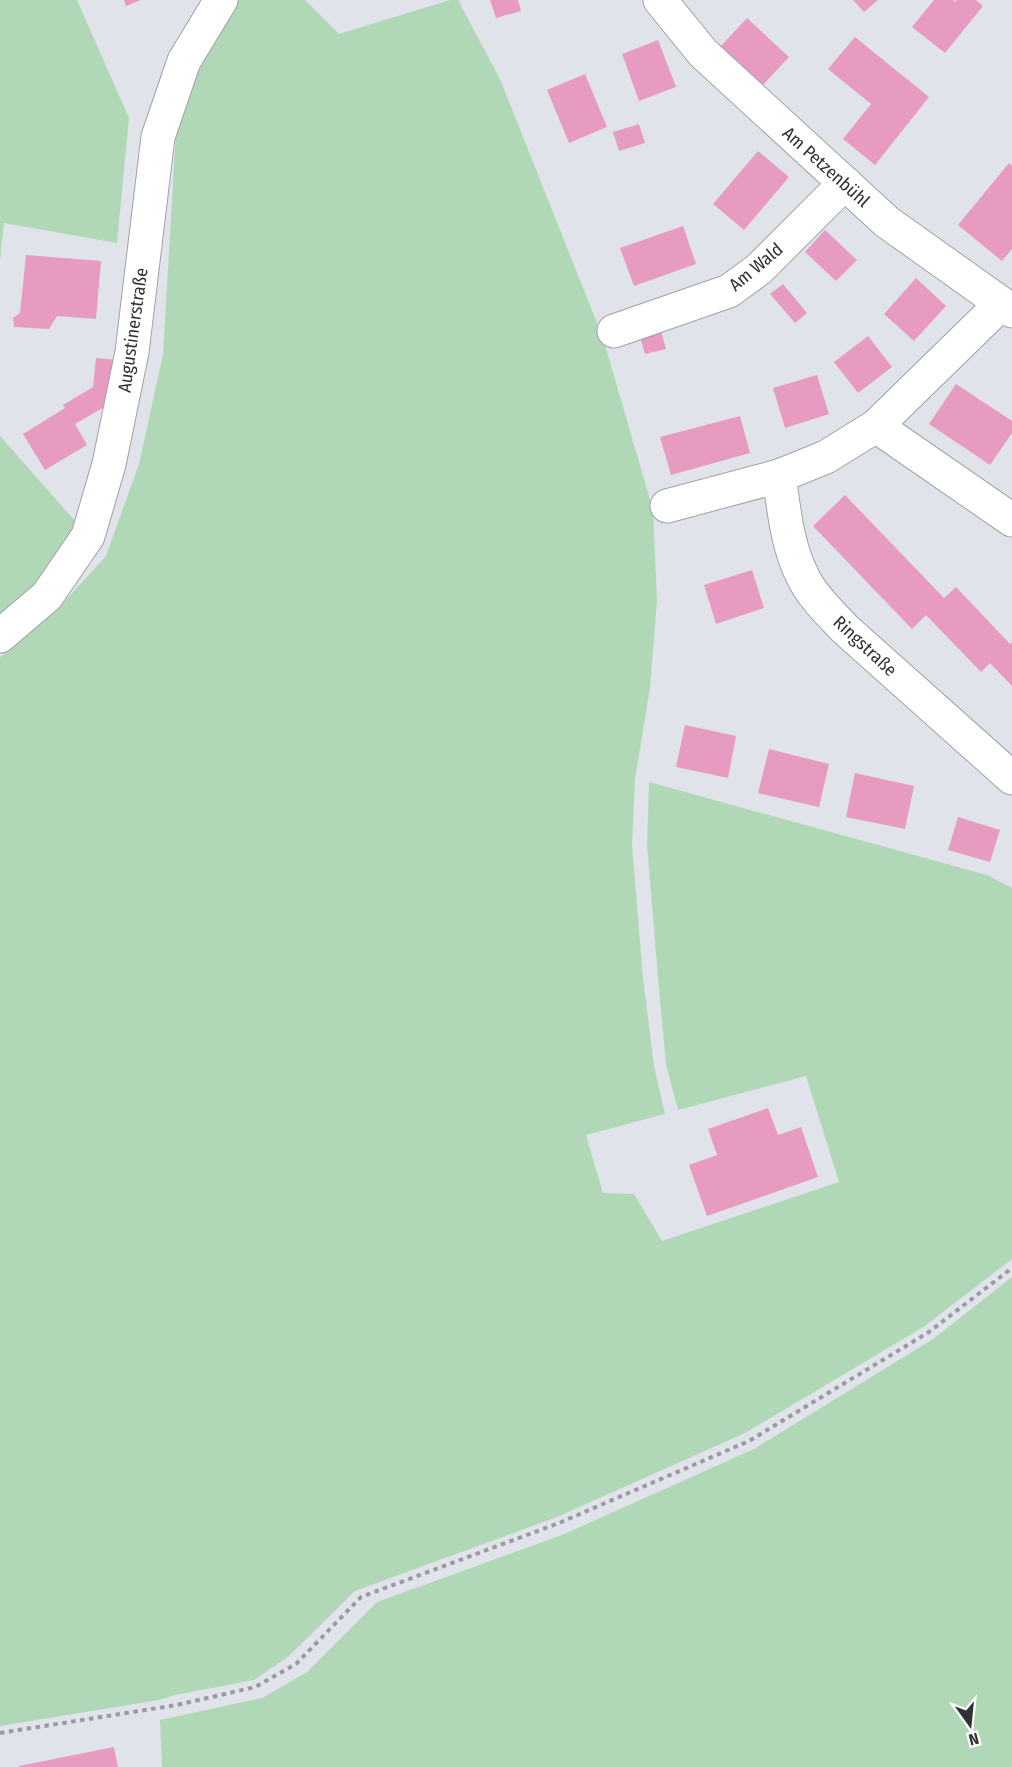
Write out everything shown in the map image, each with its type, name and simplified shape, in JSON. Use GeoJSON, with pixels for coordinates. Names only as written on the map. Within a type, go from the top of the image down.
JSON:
{"type":"FeatureCollection","features":[{"type":"Feature","properties":{"kind":"street","name":"Augustinerstraße"},"geometry":{"type":"LineString","coordinates":[[0,636],[47,596],[88,536],[109,465],[132,352],[158,137],[184,61],[221,0]]}},
{"type":"Feature","properties":{"kind":"street","name":"Am Petzenbühl"},"geometry":{"type":"LineString","coordinates":[[660,0],[703,53],[887,222],[1006,308]]}},
{"type":"Feature","properties":{"kind":"street","name":"Am Wald"},"geometry":{"type":"LineString","coordinates":[[614,331],[729,291],[759,269],[845,183]]}},
{"type":"Feature","properties":{"kind":"street"},"geometry":{"type":"LineString","coordinates":[[667,506],[779,476],[826,457],[876,426],[1006,308]]}},
{"type":"Feature","properties":{"kind":"street"},"geometry":{"type":"LineString","coordinates":[[876,426],[1012,520]]}},
{"type":"Feature","properties":{"kind":"street","name":"Ringstraße"},"geometry":{"type":"LineString","coordinates":[[779,476],[789,541],[802,576],[826,609],[845,629],[1012,778]]}},
{"type":"Feature","properties":{"kind":"path"},"geometry":{"type":"LineString","coordinates":[[0,1732],[177,1705],[255,1687],[296,1664],[362,1597],[559,1523],[749,1441],[929,1332],[1012,1268]]}},
{"type":"Feature","properties":{"kind":"green space"},"geometry":{"type":"Polygon","coordinates":[[[0,0],[77,0],[129,118],[117,243],[4,223],[0,260],[0,0]]]}},
{"type":"Feature","properties":{"kind":"green space"},"geometry":{"type":"Polygon","coordinates":[[[239,0],[305,0],[339,34],[450,0],[458,0],[500,79],[603,338],[653,510],[657,601],[650,688],[635,779],[632,845],[643,978],[654,1066],[665,1114],[586,1135],[603,1193],[634,1194],[662,1241],[839,1182],[806,1076],[678,1110],[666,1064],[658,978],[647,845],[649,782],[987,875],[1012,888],[1012,1259],[925,1326],[745,1433],[557,1517],[355,1591],[289,1656],[254,1680],[159,1700],[0,1726],[0,657],[55,612],[106,556],[139,464],[163,354],[176,132],[200,68],[227,10],[239,0]]]}},
{"type":"Feature","properties":{"kind":"green space"},"geometry":{"type":"Polygon","coordinates":[[[0,436],[76,522],[38,584],[0,620],[0,436]]]}},
{"type":"Feature","properties":{"kind":"green space"},"geometry":{"type":"Polygon","coordinates":[[[1012,1277],[1012,1767],[162,1767],[160,1720],[262,1698],[307,1672],[377,1602],[562,1535],[754,1449],[933,1339],[1012,1277]]]}},
{"type":"Feature","properties":{"kind":"building"},"geometry":{"type":"Polygon","coordinates":[[[124,0],[141,0],[126,6],[124,0]]]}},
{"type":"Feature","properties":{"kind":"building"},"geometry":{"type":"Polygon","coordinates":[[[490,0],[518,0],[521,11],[496,18],[490,0]]]}},
{"type":"Feature","properties":{"kind":"building"},"geometry":{"type":"Polygon","coordinates":[[[853,0],[878,0],[864,12],[853,0]]]}},
{"type":"Feature","properties":{"kind":"building"},"geometry":{"type":"Polygon","coordinates":[[[934,0],[953,0],[955,2],[957,0],[976,0],[983,6],[945,53],[912,27],[934,0]]]}},
{"type":"Feature","properties":{"kind":"building"},"geometry":{"type":"Polygon","coordinates":[[[747,18],[789,57],[761,87],[719,48],[747,18]]]}},
{"type":"Feature","properties":{"kind":"building"},"geometry":{"type":"Polygon","coordinates":[[[855,37],[929,97],[875,165],[843,139],[871,104],[828,69],[855,37]]]}},
{"type":"Feature","properties":{"kind":"building"},"geometry":{"type":"Polygon","coordinates":[[[658,40],[676,87],[639,101],[622,54],[658,40]]]}},
{"type":"Feature","properties":{"kind":"building"},"geometry":{"type":"Polygon","coordinates":[[[585,74],[607,127],[569,143],[547,90],[585,74]]]}},
{"type":"Feature","properties":{"kind":"building"},"geometry":{"type":"Polygon","coordinates":[[[639,124],[645,143],[619,151],[613,132],[639,124]]]}},
{"type":"Feature","properties":{"kind":"building"},"geometry":{"type":"Polygon","coordinates":[[[758,151],[789,177],[744,230],[713,204],[758,151]]]}},
{"type":"Feature","properties":{"kind":"building"},"geometry":{"type":"Polygon","coordinates":[[[1009,163],[1012,166],[1012,249],[1002,261],[958,225],[1009,163]]]}},
{"type":"Feature","properties":{"kind":"building"},"geometry":{"type":"Polygon","coordinates":[[[683,226],[696,264],[634,286],[620,248],[683,226]]]}},
{"type":"Feature","properties":{"kind":"building"},"geometry":{"type":"Polygon","coordinates":[[[825,230],[857,260],[836,281],[805,252],[825,230]]]}},
{"type":"Feature","properties":{"kind":"building"},"geometry":{"type":"Polygon","coordinates":[[[26,255],[101,261],[96,319],[57,316],[49,329],[14,327],[13,318],[20,313],[26,255]]]}},
{"type":"Feature","properties":{"kind":"building"},"geometry":{"type":"Polygon","coordinates":[[[916,278],[946,306],[914,341],[884,314],[916,278]]]}},
{"type":"Feature","properties":{"kind":"building"},"geometry":{"type":"Polygon","coordinates":[[[783,284],[807,313],[795,323],[770,294],[783,284]]]}},
{"type":"Feature","properties":{"kind":"building"},"geometry":{"type":"Polygon","coordinates":[[[661,331],[666,349],[645,354],[640,337],[661,331]]]}},
{"type":"Feature","properties":{"kind":"building"},"geometry":{"type":"Polygon","coordinates":[[[868,336],[892,367],[858,393],[834,362],[868,336]]]}},
{"type":"Feature","properties":{"kind":"building"},"geometry":{"type":"Polygon","coordinates":[[[96,358],[118,360],[113,402],[75,424],[87,445],[45,470],[23,434],[65,408],[63,405],[93,387],[96,358]]]}},
{"type":"Feature","properties":{"kind":"building"},"geometry":{"type":"Polygon","coordinates":[[[817,375],[829,414],[785,428],[773,388],[817,375]]]}},
{"type":"Feature","properties":{"kind":"building"},"geometry":{"type":"Polygon","coordinates":[[[956,384],[1012,421],[1012,433],[990,465],[929,424],[956,384]]]}},
{"type":"Feature","properties":{"kind":"building"},"geometry":{"type":"Polygon","coordinates":[[[740,416],[750,453],[671,475],[660,437],[740,416]]]}},
{"type":"Feature","properties":{"kind":"building"},"geometry":{"type":"Polygon","coordinates":[[[845,495],[944,598],[956,587],[1010,644],[1012,642],[1012,686],[990,663],[981,672],[926,615],[912,629],[813,526],[845,495]]]}},
{"type":"Feature","properties":{"kind":"building"},"geometry":{"type":"Polygon","coordinates":[[[752,570],[764,608],[716,624],[704,585],[752,570]]]}},
{"type":"Feature","properties":{"kind":"building"},"geometry":{"type":"Polygon","coordinates":[[[685,725],[736,736],[728,778],[676,767],[685,725]]]}},
{"type":"Feature","properties":{"kind":"building"},"geometry":{"type":"Polygon","coordinates":[[[769,749],[829,764],[819,807],[758,793],[769,749]]]}},
{"type":"Feature","properties":{"kind":"building"},"geometry":{"type":"Polygon","coordinates":[[[855,773],[914,786],[905,829],[846,817],[855,773]]]}},
{"type":"Feature","properties":{"kind":"building"},"geometry":{"type":"Polygon","coordinates":[[[958,817],[1000,830],[990,862],[948,850],[958,817]]]}},
{"type":"Feature","properties":{"kind":"building"},"geometry":{"type":"Polygon","coordinates":[[[768,1108],[778,1135],[801,1127],[818,1177],[707,1216],[689,1165],[717,1155],[708,1129],[768,1108]]]}},
{"type":"Feature","properties":{"kind":"building"},"geometry":{"type":"Polygon","coordinates":[[[114,1747],[118,1767],[19,1767],[19,1766],[114,1747]]]}}]}
